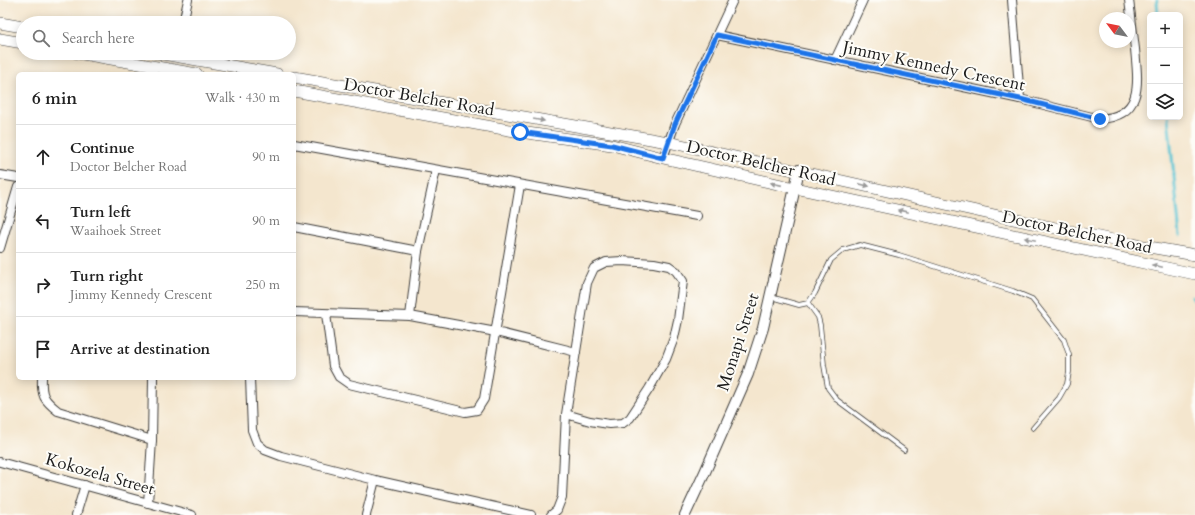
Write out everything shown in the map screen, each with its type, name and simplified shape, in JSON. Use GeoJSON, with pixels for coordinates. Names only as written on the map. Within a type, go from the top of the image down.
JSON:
{"type":"FeatureCollection","features":[{"type":"Feature","properties":{"kind":"main road"},"geometry":{"type":"LineString","coordinates":[[0,23],[16,26]]}},
{"type":"Feature","properties":{"kind":"main road"},"geometry":{"type":"LineString","coordinates":[[0,39],[16,42]]}},
{"type":"Feature","properties":{"kind":"main road"},"geometry":{"type":"LineString","coordinates":[[117,60],[186,72]]}},
{"type":"Feature","properties":{"kind":"main road"},"geometry":{"type":"LineString","coordinates":[[203,60],[266,72]]}},
{"type":"Feature","properties":{"kind":"main road","name":"Doctor Belcher Road"},"geometry":{"type":"LineString","coordinates":[[296,77],[668,142],[799,170],[1015,220],[1132,244],[1195,255]]}},
{"type":"Feature","properties":{"kind":"main road","name":"Doctor Belcher Road"},"geometry":{"type":"LineString","coordinates":[[296,91],[520,132],[612,145],[795,188],[1195,274]]}},
{"type":"Feature","properties":{"kind":"street"},"geometry":{"type":"LineString","coordinates":[[185,16],[188,0]]}},
{"type":"Feature","properties":{"kind":"street"},"geometry":{"type":"LineString","coordinates":[[663,158],[675,124],[733,0]]}},
{"type":"Feature","properties":{"kind":"street"},"geometry":{"type":"LineString","coordinates":[[835,60],[863,0]]}},
{"type":"Feature","properties":{"kind":"street"},"geometry":{"type":"LineString","coordinates":[[1012,0],[1020,99]]}},
{"type":"Feature","properties":{"kind":"street","name":"Jimmy Kennedy Crescent"},"geometry":{"type":"LineString","coordinates":[[717,35],[1020,99],[1100,119],[1110,119],[1119,115],[1132,103],[1138,87],[1129,0]]}},
{"type":"Feature","properties":{"kind":"street"},"geometry":{"type":"LineString","coordinates":[[175,70],[176,60]]}},
{"type":"Feature","properties":{"kind":"street"},"geometry":{"type":"LineString","coordinates":[[296,144],[697,216]]}},
{"type":"Feature","properties":{"kind":"street"},"geometry":{"type":"LineString","coordinates":[[410,316],[418,250],[436,170]]}},
{"type":"Feature","properties":{"kind":"street","name":"Monapi Street"},"geometry":{"type":"LineString","coordinates":[[685,515],[748,374],[763,328],[799,170]]}},
{"type":"Feature","properties":{"kind":"street"},"geometry":{"type":"LineString","coordinates":[[0,175],[16,178]]}},
{"type":"Feature","properties":{"kind":"street"},"geometry":{"type":"LineString","coordinates":[[326,314],[333,366],[339,377],[349,384],[466,412],[477,410],[484,399],[520,185]]}},
{"type":"Feature","properties":{"kind":"street"},"geometry":{"type":"LineString","coordinates":[[0,248],[16,194]]}},
{"type":"Feature","properties":{"kind":"street"},"geometry":{"type":"LineString","coordinates":[[296,227],[418,250]]}},
{"type":"Feature","properties":{"kind":"street"},"geometry":{"type":"LineString","coordinates":[[551,515],[557,510],[562,497],[566,414],[587,284],[594,268],[606,262],[654,262],[669,266],[676,271],[683,281],[674,338],[666,359],[630,418],[624,423],[609,424],[590,421],[566,414]]}},
{"type":"Feature","properties":{"kind":"street"},"geometry":{"type":"LineString","coordinates":[[296,312],[410,316],[496,332],[576,352]]}},
{"type":"Feature","properties":{"kind":"street"},"geometry":{"type":"LineString","coordinates":[[42,380],[43,394],[47,403],[58,411],[152,440]]}},
{"type":"Feature","properties":{"kind":"street"},"geometry":{"type":"LineString","coordinates":[[148,503],[152,440],[152,380]]}},
{"type":"Feature","properties":{"kind":"street"},"geometry":{"type":"LineString","coordinates":[[250,380],[252,430],[257,443],[265,450],[281,456],[375,480],[531,515]]}},
{"type":"Feature","properties":{"kind":"street","name":"Kokozela Street"},"geometry":{"type":"LineString","coordinates":[[0,462],[192,515]]}},
{"type":"Feature","properties":{"kind":"street"},"geometry":{"type":"LineString","coordinates":[[366,515],[375,480]]}},
{"type":"Feature","properties":{"kind":"street"},"geometry":{"type":"LineString","coordinates":[[76,515],[85,485]]}},
{"type":"Feature","properties":{"kind":"lane"},"geometry":{"type":"LineString","coordinates":[[770,297],[800,306],[808,304],[816,293],[831,260],[843,250],[860,245],[899,255],[998,286],[1032,299],[1064,340],[1069,355],[1070,372],[1067,384],[1059,398],[1033,428]]}},
{"type":"Feature","properties":{"kind":"lane"},"geometry":{"type":"LineString","coordinates":[[808,304],[818,317],[820,325],[828,388],[837,400],[904,450]]}},
{"type":"Feature","properties":{"kind":"waterway"},"geometry":{"type":"LineString","coordinates":[[1157,0],[1158,12]]}},
{"type":"Feature","properties":{"kind":"waterway"},"geometry":{"type":"LineString","coordinates":[[1168,120],[1180,236]]}},
{"type":"Feature","properties":{"kind":"waterway"},"geometry":{"type":"LineString","coordinates":[[1192,296],[1195,301]]}},
{"type":"Feature","properties":{"kind":"route"},"geometry":{"type":"LineString","coordinates":[[520,132],[612,145],[663,158],[675,124],[717,35],[1020,99],[1100,119]]}}]}
